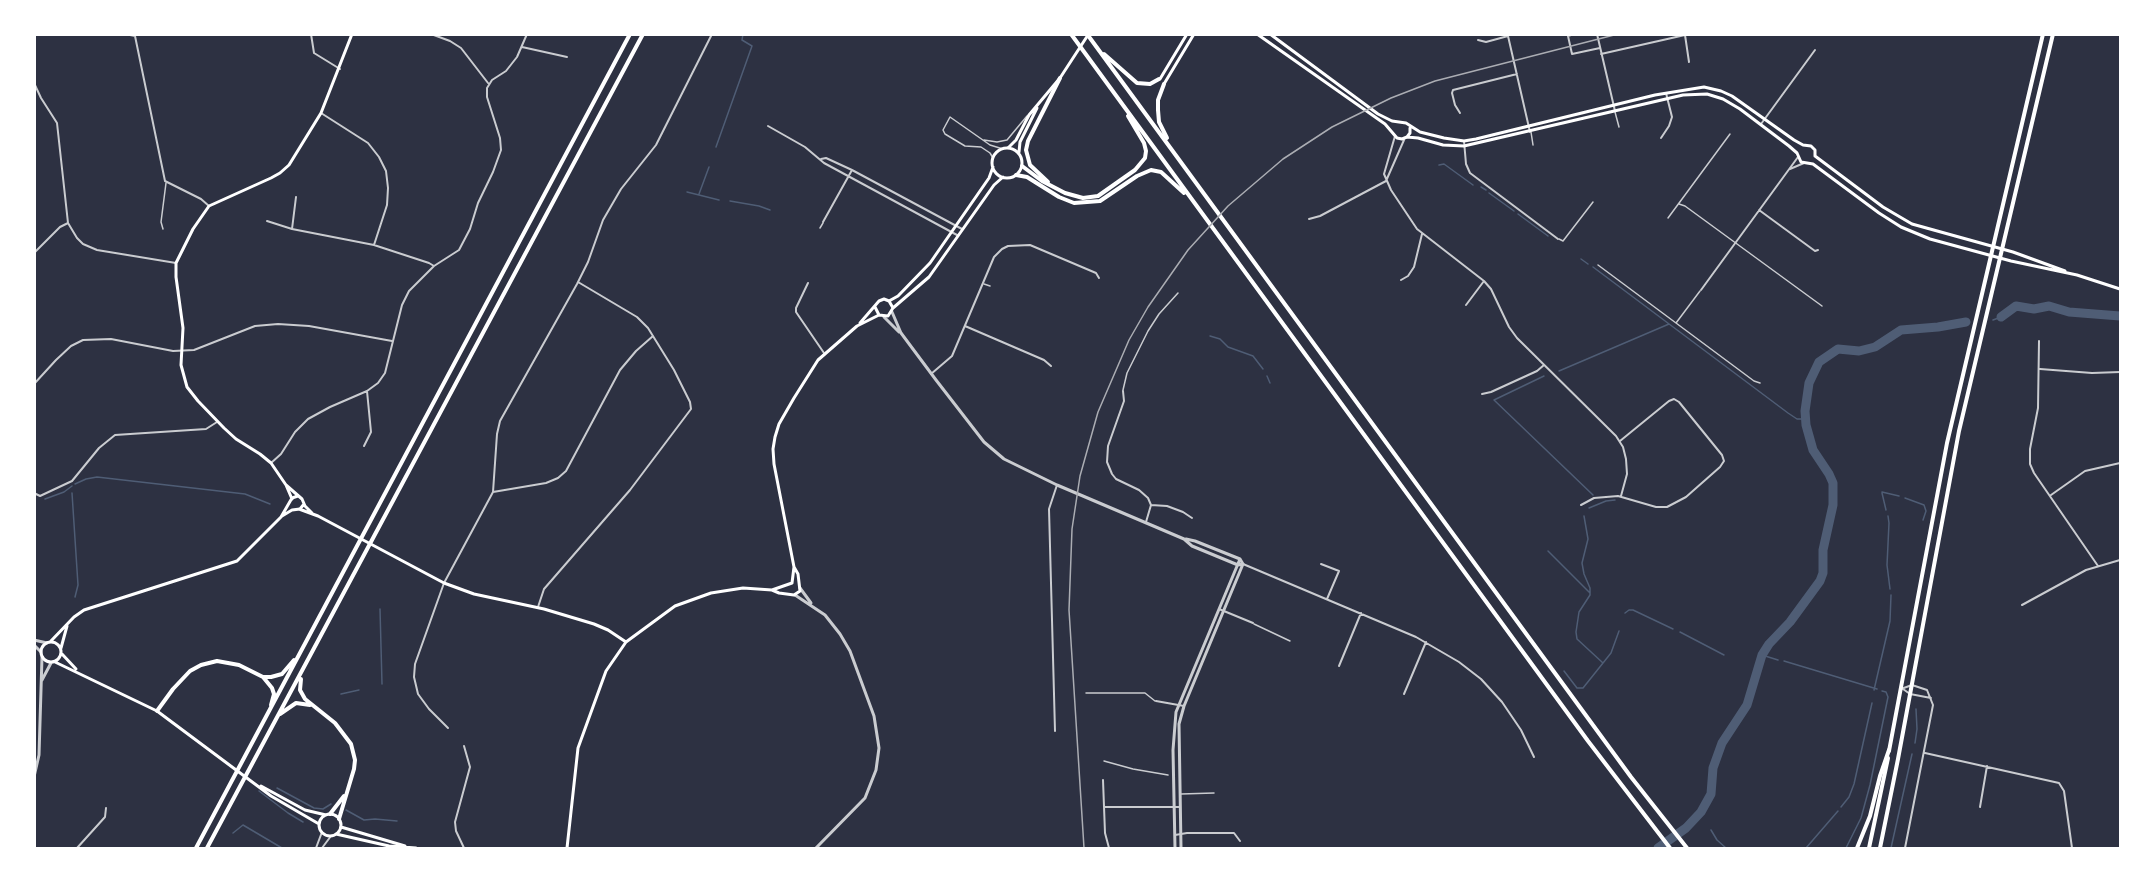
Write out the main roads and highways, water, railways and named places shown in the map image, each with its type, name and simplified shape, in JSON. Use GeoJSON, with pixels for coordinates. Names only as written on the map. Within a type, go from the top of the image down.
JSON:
{"type":"FeatureCollection","features":[{"type":"Feature","properties":{"kind":"main road"},"geometry":{"type":"LineString","coordinates":[[312,513],[302,499],[286,485],[271,464],[262,455],[236,439],[198,402],[187,387],[182,370],[183,328],[176,264],[209,206],[280,173],[289,165],[321,113],[352,34]]}},
{"type":"Feature","properties":{"kind":"main road"},"geometry":{"type":"LineString","coordinates":[[196,849],[630,34]]}},
{"type":"Feature","properties":{"kind":"main road"},"geometry":{"type":"LineString","coordinates":[[207,849],[643,34]]}},
{"type":"Feature","properties":{"kind":"main road"},"geometry":{"type":"LineString","coordinates":[[1071,34],[1670,849]]}},
{"type":"Feature","properties":{"kind":"main road"},"geometry":{"type":"LineString","coordinates":[[1056,188],[1033,169],[1026,150],[1029,139],[1061,76],[1088,34],[1659,815],[1686,848]]}},
{"type":"Feature","properties":{"kind":"main road"},"geometry":{"type":"LineString","coordinates":[[1097,47],[1137,83],[1150,84],[1159,79],[1187,34]]}},
{"type":"Feature","properties":{"kind":"main road"},"geometry":{"type":"LineString","coordinates":[[1169,144],[1160,122],[1158,100],[1164,84],[1194,34]]}},
{"type":"Feature","properties":{"kind":"main road"},"geometry":{"type":"LineString","coordinates":[[1257,34],[1394,134],[1406,138],[1464,146],[1668,99],[1694,94],[1711,95],[1727,101],[1761,124],[1807,163],[1900,227],[2000,258],[2077,275]]}},
{"type":"Feature","properties":{"kind":"main road"},"geometry":{"type":"LineString","coordinates":[[1270,34],[1378,114],[1398,123],[1406,123],[1410,127],[1431,135],[1464,141],[1699,87],[1715,89],[1732,96],[1803,145],[1811,146],[1815,150],[1815,156],[1807,163]]}},
{"type":"Feature","properties":{"kind":"main road"},"geometry":{"type":"LineString","coordinates":[[1869,848],[1940,476],[2043,34]]}},
{"type":"Feature","properties":{"kind":"main road"},"geometry":{"type":"LineString","coordinates":[[1880,849],[1951,474],[2054,34]]}},
{"type":"Feature","properties":{"kind":"main road"},"geometry":{"type":"LineString","coordinates":[[1008,148],[1016,140],[1029,115],[1061,76]]}},
{"type":"Feature","properties":{"kind":"main road"},"geometry":{"type":"LineString","coordinates":[[1038,104],[1020,142],[1019,153],[1022,166],[1056,188],[1076,197],[1091,198],[1103,193],[1139,167],[1144,158],[1145,148],[1121,105]]}},
{"type":"Feature","properties":{"kind":"main road"},"geometry":{"type":"LineString","coordinates":[[1394,134],[1398,123]]}},
{"type":"Feature","properties":{"kind":"main road"},"geometry":{"type":"LineString","coordinates":[[1406,138],[1410,133],[1410,127]]}},
{"type":"Feature","properties":{"kind":"main road"},"geometry":{"type":"LineString","coordinates":[[1797,155],[1803,145]]}},
{"type":"Feature","properties":{"kind":"main road"},"geometry":{"type":"LineString","coordinates":[[567,849],[578,748],[606,671],[626,642],[668,610],[683,602],[711,593],[743,588],[772,590],[795,595],[800,591],[774,464],[773,449],[779,424],[809,373],[824,353],[859,325],[881,299],[889,301],[898,296],[930,262],[991,175],[993,158],[997,152],[1008,148],[1019,153]]}},
{"type":"Feature","properties":{"kind":"main road"},"geometry":{"type":"LineString","coordinates":[[1815,156],[1904,220],[2121,289]]}},
{"type":"Feature","properties":{"kind":"main road"},"geometry":{"type":"LineString","coordinates":[[1016,175],[1022,166]]}},
{"type":"Feature","properties":{"kind":"main road"},"geometry":{"type":"LineString","coordinates":[[993,167],[1003,177]]}},
{"type":"Feature","properties":{"kind":"main road"},"geometry":{"type":"LineString","coordinates":[[859,325],[879,315],[884,317],[929,277],[996,182],[1003,177],[1016,175],[1027,177],[1065,201],[1083,204],[1100,201],[1141,173],[1155,170],[1167,177],[1192,200]]}},
{"type":"Feature","properties":{"kind":"main road"},"geometry":{"type":"LineString","coordinates":[[889,301],[893,310]]}},
{"type":"Feature","properties":{"kind":"main road"},"geometry":{"type":"LineString","coordinates":[[876,306],[879,315]]}},
{"type":"Feature","properties":{"kind":"main road"},"geometry":{"type":"LineString","coordinates":[[286,485],[291,501],[298,509],[312,513],[444,583],[483,596],[538,607],[599,626],[626,642]]}},
{"type":"Feature","properties":{"kind":"main road"},"geometry":{"type":"LineString","coordinates":[[298,496],[291,501],[280,517],[244,556],[234,562],[84,610],[49,643],[41,652],[42,657],[77,671],[157,711],[279,800],[319,824],[322,832],[331,836],[336,834],[389,846],[411,848]]}},
{"type":"Feature","properties":{"kind":"main road"},"geometry":{"type":"LineString","coordinates":[[280,517],[304,504]]}},
{"type":"Feature","properties":{"kind":"main road"},"geometry":{"type":"LineString","coordinates":[[790,593],[794,567]]}},
{"type":"Feature","properties":{"kind":"main road"},"geometry":{"type":"LineString","coordinates":[[772,590],[790,584],[799,586]]}},
{"type":"Feature","properties":{"kind":"main road"},"geometry":{"type":"LineString","coordinates":[[53,662],[60,657],[68,624]]}},
{"type":"Feature","properties":{"kind":"main road"},"geometry":{"type":"LineString","coordinates":[[49,643],[57,644],[77,671]]}},
{"type":"Feature","properties":{"kind":"main road"},"geometry":{"type":"LineString","coordinates":[[157,711],[185,675],[195,668],[207,663],[230,662],[263,676],[272,677],[282,674],[300,651]]}},
{"type":"Feature","properties":{"kind":"main road"},"geometry":{"type":"LineString","coordinates":[[302,673],[300,690],[310,705],[335,723],[351,744],[354,769],[339,819],[341,827],[336,834]]}},
{"type":"Feature","properties":{"kind":"main road"},"geometry":{"type":"LineString","coordinates":[[263,676],[274,694],[270,711]]}},
{"type":"Feature","properties":{"kind":"main road"},"geometry":{"type":"LineString","coordinates":[[278,716],[290,705],[296,703],[310,705]]}},
{"type":"Feature","properties":{"kind":"main road"},"geometry":{"type":"LineString","coordinates":[[1857,849],[1870,816],[1889,750]]}},
{"type":"Feature","properties":{"kind":"main road"},"geometry":{"type":"LineString","coordinates":[[254,782],[305,810],[339,819]]}},
{"type":"Feature","properties":{"kind":"main road"},"geometry":{"type":"LineString","coordinates":[[319,824],[321,819],[328,815],[345,796]]}},
{"type":"Feature","properties":{"kind":"main road"},"geometry":{"type":"LineString","coordinates":[[341,827],[416,849]]}},
{"type":"Feature","properties":{"kind":"waterway"},"geometry":{"type":"LineString","coordinates":[[716,147],[752,46],[742,40],[743,34]]}},
{"type":"Feature","properties":{"kind":"waterway"},"geometry":{"type":"LineString","coordinates":[[1439,165],[1444,164],[1473,185]]}},
{"type":"Feature","properties":{"kind":"waterway"},"geometry":{"type":"LineString","coordinates":[[699,194],[709,167]]}},
{"type":"Feature","properties":{"kind":"waterway"},"geometry":{"type":"LineString","coordinates":[[1481,187],[1486,190]]}},
{"type":"Feature","properties":{"kind":"waterway"},"geometry":{"type":"LineString","coordinates":[[687,192],[719,200]]}},
{"type":"Feature","properties":{"kind":"waterway"},"geometry":{"type":"LineString","coordinates":[[1489,193],[1514,211]]}},
{"type":"Feature","properties":{"kind":"waterway"},"geometry":{"type":"LineString","coordinates":[[730,201],[770,210]]}},
{"type":"Feature","properties":{"kind":"waterway"},"geometry":{"type":"LineString","coordinates":[[1518,214],[1548,236]]}},
{"type":"Feature","properties":{"kind":"waterway"},"geometry":{"type":"LineString","coordinates":[[1581,259],[1588,264]]}},
{"type":"Feature","properties":{"kind":"waterway"},"geometry":{"type":"LineString","coordinates":[[1593,267],[1788,413],[1797,419],[1805,419]]}},
{"type":"Feature","properties":{"kind":"waterway"},"geometry":{"type":"LineString","coordinates":[[2001,317],[2016,306],[2034,309],[2049,306],[2069,312],[2120,316]]}},
{"type":"Feature","properties":{"kind":"waterway"},"geometry":{"type":"LineString","coordinates":[[1993,320],[2001,317]]}},
{"type":"Feature","properties":{"kind":"waterway"},"geometry":{"type":"LineString","coordinates":[[1658,848],[1686,828],[1701,812],[1711,794],[1713,768],[1722,743],[1747,705],[1762,655],[1790,622],[1820,581],[1823,573],[1823,550],[1833,505],[1833,483],[1813,450],[1806,425],[1805,411],[1809,383],[1819,362],[1838,349],[1859,351],[1875,347],[1901,330],[1966,322]]}},
{"type":"Feature","properties":{"kind":"waterway"},"geometry":{"type":"LineString","coordinates":[[1559,371],[1669,324]]}},
{"type":"Feature","properties":{"kind":"waterway"},"geometry":{"type":"LineString","coordinates":[[1210,336],[1220,339],[1228,347],[1253,356],[1263,369]]}},
{"type":"Feature","properties":{"kind":"waterway"},"geometry":{"type":"LineString","coordinates":[[1267,376],[1270,383]]}},
{"type":"Feature","properties":{"kind":"waterway"},"geometry":{"type":"LineString","coordinates":[[1544,376],[1494,400],[1593,495]]}},
{"type":"Feature","properties":{"kind":"waterway"},"geometry":{"type":"LineString","coordinates":[[75,484],[97,477],[245,494],[270,504]]}},
{"type":"Feature","properties":{"kind":"waterway"},"geometry":{"type":"LineString","coordinates":[[45,499],[64,492],[72,486]]}},
{"type":"Feature","properties":{"kind":"waterway"},"geometry":{"type":"LineString","coordinates":[[1882,492],[1899,496]]}},
{"type":"Feature","properties":{"kind":"waterway"},"geometry":{"type":"LineString","coordinates":[[72,493],[78,585],[75,597]]}},
{"type":"Feature","properties":{"kind":"waterway"},"geometry":{"type":"LineString","coordinates":[[1882,493],[1886,510]]}},
{"type":"Feature","properties":{"kind":"waterway"},"geometry":{"type":"LineString","coordinates":[[1905,498],[1924,505],[1926,511],[1923,520]]}},
{"type":"Feature","properties":{"kind":"waterway"},"geometry":{"type":"LineString","coordinates":[[1589,508],[1615,500]]}},
{"type":"Feature","properties":{"kind":"waterway"},"geometry":{"type":"LineString","coordinates":[[1584,516],[1588,539],[1582,563],[1590,595],[1579,612],[1576,632],[1577,639],[1603,663]]}},
{"type":"Feature","properties":{"kind":"waterway"},"geometry":{"type":"LineString","coordinates":[[1888,516],[1887,565],[1890,589]]}},
{"type":"Feature","properties":{"kind":"waterway"},"geometry":{"type":"LineString","coordinates":[[1548,551],[1590,593]]}},
{"type":"Feature","properties":{"kind":"waterway"},"geometry":{"type":"LineString","coordinates":[[1874,690],[1890,621],[1891,595]]}},
{"type":"Feature","properties":{"kind":"waterway"},"geometry":{"type":"LineString","coordinates":[[380,609],[382,684]]}},
{"type":"Feature","properties":{"kind":"waterway"},"geometry":{"type":"LineString","coordinates":[[1625,613],[1633,610],[1673,629]]}},
{"type":"Feature","properties":{"kind":"waterway"},"geometry":{"type":"LineString","coordinates":[[1564,671],[1577,688],[1583,688],[1611,653],[1619,631]]}},
{"type":"Feature","properties":{"kind":"waterway"},"geometry":{"type":"LineString","coordinates":[[1680,632],[1724,655]]}},
{"type":"Feature","properties":{"kind":"waterway"},"geometry":{"type":"LineString","coordinates":[[1762,655],[1778,660]]}},
{"type":"Feature","properties":{"kind":"waterway"},"geometry":{"type":"LineString","coordinates":[[1784,661],[1877,689]]}},
{"type":"Feature","properties":{"kind":"waterway"},"geometry":{"type":"LineString","coordinates":[[341,694],[359,690]]}},
{"type":"Feature","properties":{"kind":"waterway"},"geometry":{"type":"LineString","coordinates":[[1846,848],[1861,818],[1870,785],[1888,697],[1886,692],[1882,691]]}},
{"type":"Feature","properties":{"kind":"waterway"},"geometry":{"type":"LineString","coordinates":[[1841,807],[1849,797],[1854,784],[1872,703]]}},
{"type":"Feature","properties":{"kind":"waterway"},"geometry":{"type":"LineString","coordinates":[[1915,743],[1916,709]]}},
{"type":"Feature","properties":{"kind":"waterway"},"geometry":{"type":"LineString","coordinates":[[1891,848],[1912,754]]}},
{"type":"Feature","properties":{"kind":"waterway"},"geometry":{"type":"LineString","coordinates":[[277,788],[314,808],[323,809],[331,804]]}},
{"type":"Feature","properties":{"kind":"waterway"},"geometry":{"type":"LineString","coordinates":[[259,791],[303,822]]}},
{"type":"Feature","properties":{"kind":"waterway"},"geometry":{"type":"LineString","coordinates":[[346,810],[364,820],[397,821]]}},
{"type":"Feature","properties":{"kind":"waterway"},"geometry":{"type":"LineString","coordinates":[[1806,848],[1838,811]]}},
{"type":"Feature","properties":{"kind":"waterway"},"geometry":{"type":"LineString","coordinates":[[233,833],[243,825],[282,848]]}},
{"type":"Feature","properties":{"kind":"waterway"},"geometry":{"type":"LineString","coordinates":[[1711,830],[1726,848]]}},
{"type":"Feature","properties":{"kind":"railway"},"geometry":{"type":"LineString","coordinates":[[1084,848],[1069,610],[1072,529],[1080,476],[1098,412],[1129,340],[1148,307],[1188,250],[1228,206],[1283,159],[1332,127],[1391,98],[1435,81],[1618,34]]}}]}
